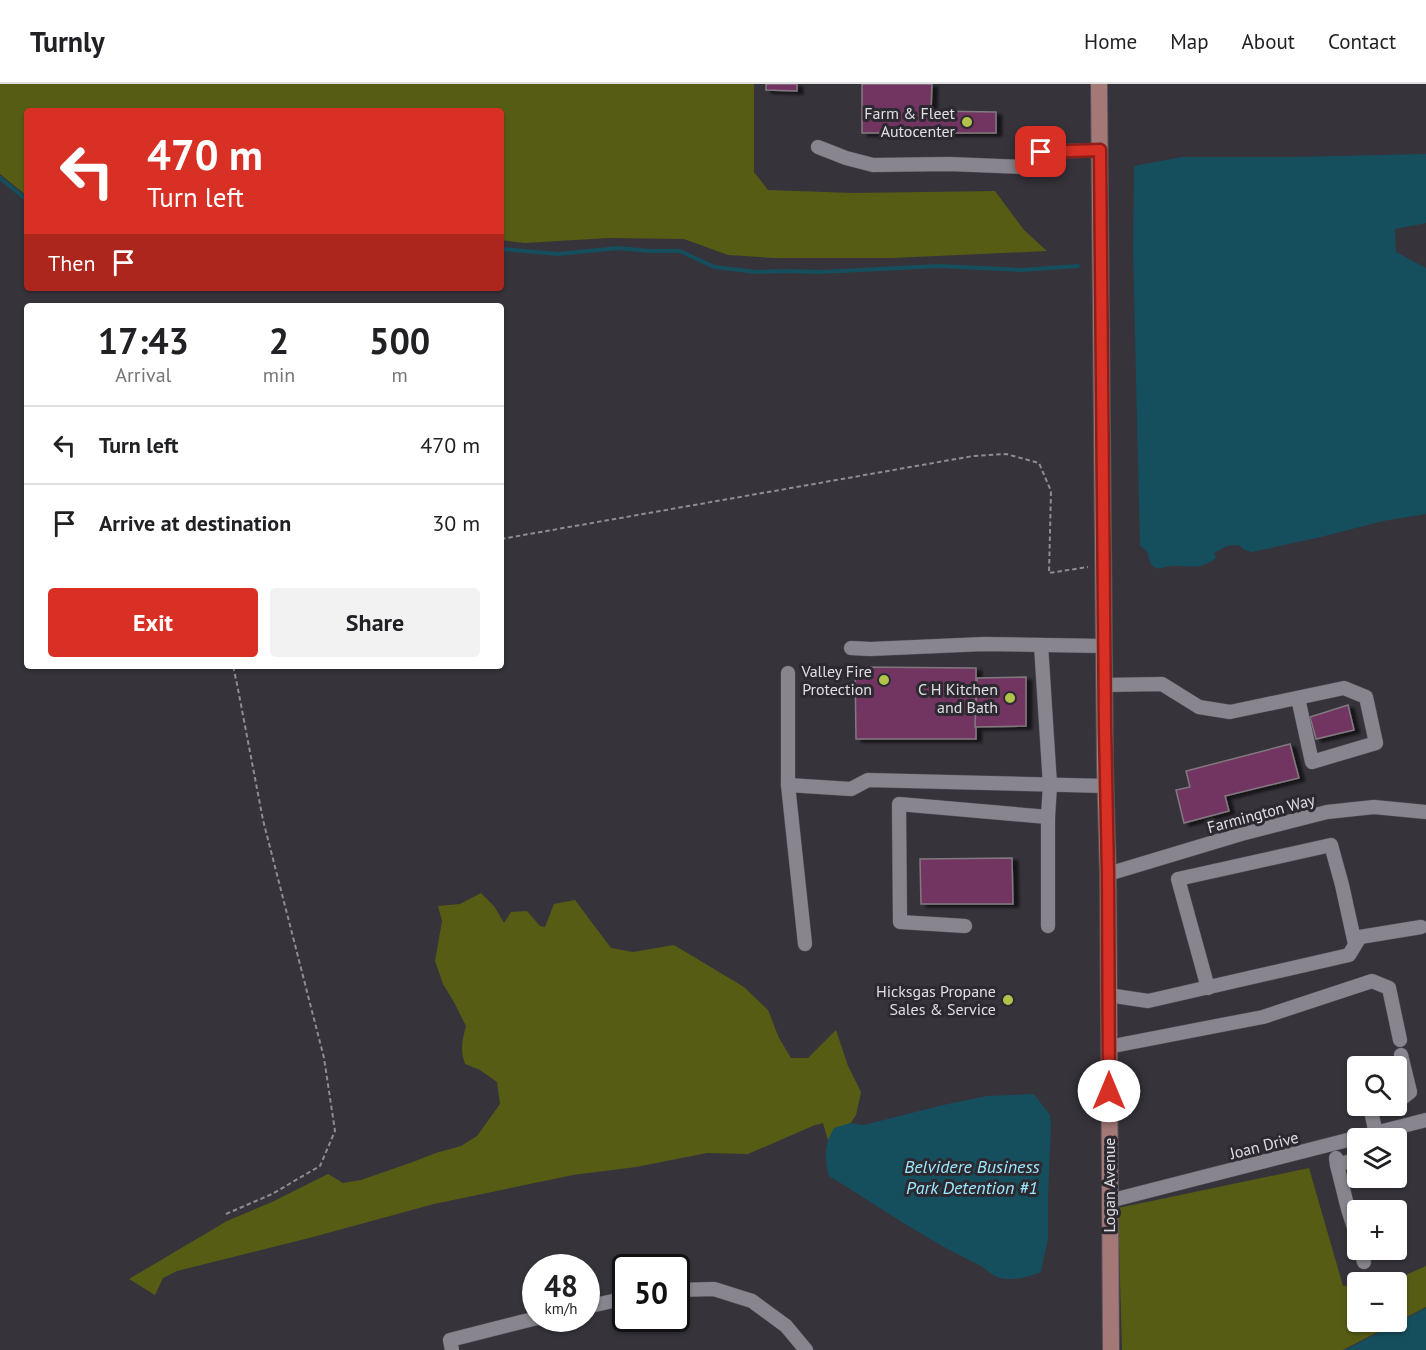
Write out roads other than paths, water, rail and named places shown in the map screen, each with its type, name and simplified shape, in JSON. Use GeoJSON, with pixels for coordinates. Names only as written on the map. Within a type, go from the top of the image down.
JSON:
{"type":"FeatureCollection","features":[{"type":"Feature","properties":{"kind":"main road","name":"Logan Avenue"},"geometry":{"type":"LineString","coordinates":[[1099,84],[1111,1350]]}},
{"type":"Feature","properties":{"kind":"street"},"geometry":{"type":"LineString","coordinates":[[818,147],[873,165],[949,164],[1046,168]]}},
{"type":"Feature","properties":{"kind":"street"},"geometry":{"type":"LineString","coordinates":[[1041,152],[1100,150]]}},
{"type":"Feature","properties":{"kind":"street"},"geometry":{"type":"LineString","coordinates":[[851,648],[984,644],[1104,646]]}},
{"type":"Feature","properties":{"kind":"street"},"geometry":{"type":"LineString","coordinates":[[1041,645],[1050,785],[1048,926]]}},
{"type":"Feature","properties":{"kind":"street"},"geometry":{"type":"LineString","coordinates":[[788,673],[788,785],[805,944]]}},
{"type":"Feature","properties":{"kind":"street"},"geometry":{"type":"LineString","coordinates":[[1104,685],[1162,684],[1199,707],[1230,712],[1344,688],[1366,697],[1376,743],[1312,762],[1298,698]]}},
{"type":"Feature","properties":{"kind":"street"},"geometry":{"type":"LineString","coordinates":[[788,785],[851,789],[868,780],[1106,786]]}},
{"type":"Feature","properties":{"kind":"street"},"geometry":{"type":"LineString","coordinates":[[965,926],[900,922],[899,804],[1048,817]]}},
{"type":"Feature","properties":{"kind":"street","name":"Farmington Way"},"geometry":{"type":"LineString","coordinates":[[1108,874],[1241,834],[1327,812],[1374,807],[1426,812]]}},
{"type":"Feature","properties":{"kind":"street"},"geometry":{"type":"LineString","coordinates":[[1208,988],[1178,879],[1331,845],[1355,944]]}},
{"type":"Feature","properties":{"kind":"street"},"geometry":{"type":"LineString","coordinates":[[1108,995],[1148,1001],[1208,988],[1349,955],[1360,937],[1421,927]]}},
{"type":"Feature","properties":{"kind":"street"},"geometry":{"type":"LineString","coordinates":[[1108,1047],[1263,1017],[1372,981],[1389,988],[1400,1040]]}},
{"type":"Feature","properties":{"kind":"street"},"geometry":{"type":"LineString","coordinates":[[1407,1080],[1410,1092],[1407,1094]]}},
{"type":"Feature","properties":{"kind":"street","name":"Joan Drive"},"geometry":{"type":"LineString","coordinates":[[1402,1128],[1426,1120]]}},
{"type":"Feature","properties":{"kind":"street","name":"Joan Drive"},"geometry":{"type":"LineString","coordinates":[[1109,1201],[1347,1141]]}},
{"type":"Feature","properties":{"kind":"street"},"geometry":{"type":"LineString","coordinates":[[1332,1144],[1347,1201]]}},
{"type":"Feature","properties":{"kind":"street"},"geometry":{"type":"LineString","coordinates":[[1337,1165],[1347,1162]]}},
{"type":"Feature","properties":{"kind":"street"},"geometry":{"type":"LineString","coordinates":[[690,1290],[714,1289],[752,1301],[786,1326],[806,1350]]}},
{"type":"Feature","properties":{"kind":"street"},"geometry":{"type":"LineString","coordinates":[[451,1345],[522,1323]]}},
{"type":"Feature","properties":{"kind":"water"},"geometry":{"type":"Polygon","coordinates":[[[1426,154],[1426,223],[1395,229],[1396,252],[1426,268],[1426,514],[1383,521],[1252,552],[1239,545],[1227,546],[1214,553],[1216,558],[1204,565],[1156,568],[1150,563],[1147,552],[1140,545],[1133,251],[1134,166],[1182,157],[1426,154]]]}},
{"type":"Feature","properties":{"kind":"water","name":"Belvidere Business Park Detention #1"},"geometry":{"type":"Polygon","coordinates":[[[1034,1094],[1050,1115],[1051,1125],[1048,1238],[1041,1272],[1016,1279],[997,1277],[920,1233],[829,1176],[826,1151],[834,1128],[850,1123],[864,1125],[987,1096],[1034,1094]]]}},
{"type":"Feature","properties":{"kind":"water"},"geometry":{"type":"Polygon","coordinates":[[[1426,1308],[1426,1350],[1345,1350],[1380,1332],[1407,1332],[1407,1318],[1426,1308]]]}},
{"type":"Feature","properties":{"kind":"waterway"},"geometry":{"type":"LineString","coordinates":[[0,178],[24,198]]}},
{"type":"Feature","properties":{"kind":"waterway"},"geometry":{"type":"LineString","coordinates":[[504,249],[558,254],[618,248],[680,251],[714,267],[757,272],[821,272],[938,266],[1021,270],[1078,266]]}},
{"type":"Feature","properties":{"kind":"place","name":"Farm & Fleet Autocenter"},"geometry":{"type":"Point","coordinates":[967,122]}},
{"type":"Feature","properties":{"kind":"place","name":"Valley Fire Protection"},"geometry":{"type":"Point","coordinates":[884,680]}},
{"type":"Feature","properties":{"kind":"place","name":"C H Kitchen and Bath"},"geometry":{"type":"Point","coordinates":[1010,698]}},
{"type":"Feature","properties":{"kind":"place","name":"Hicksgas Propane Sales & Service"},"geometry":{"type":"Point","coordinates":[1008,1000]}}]}
